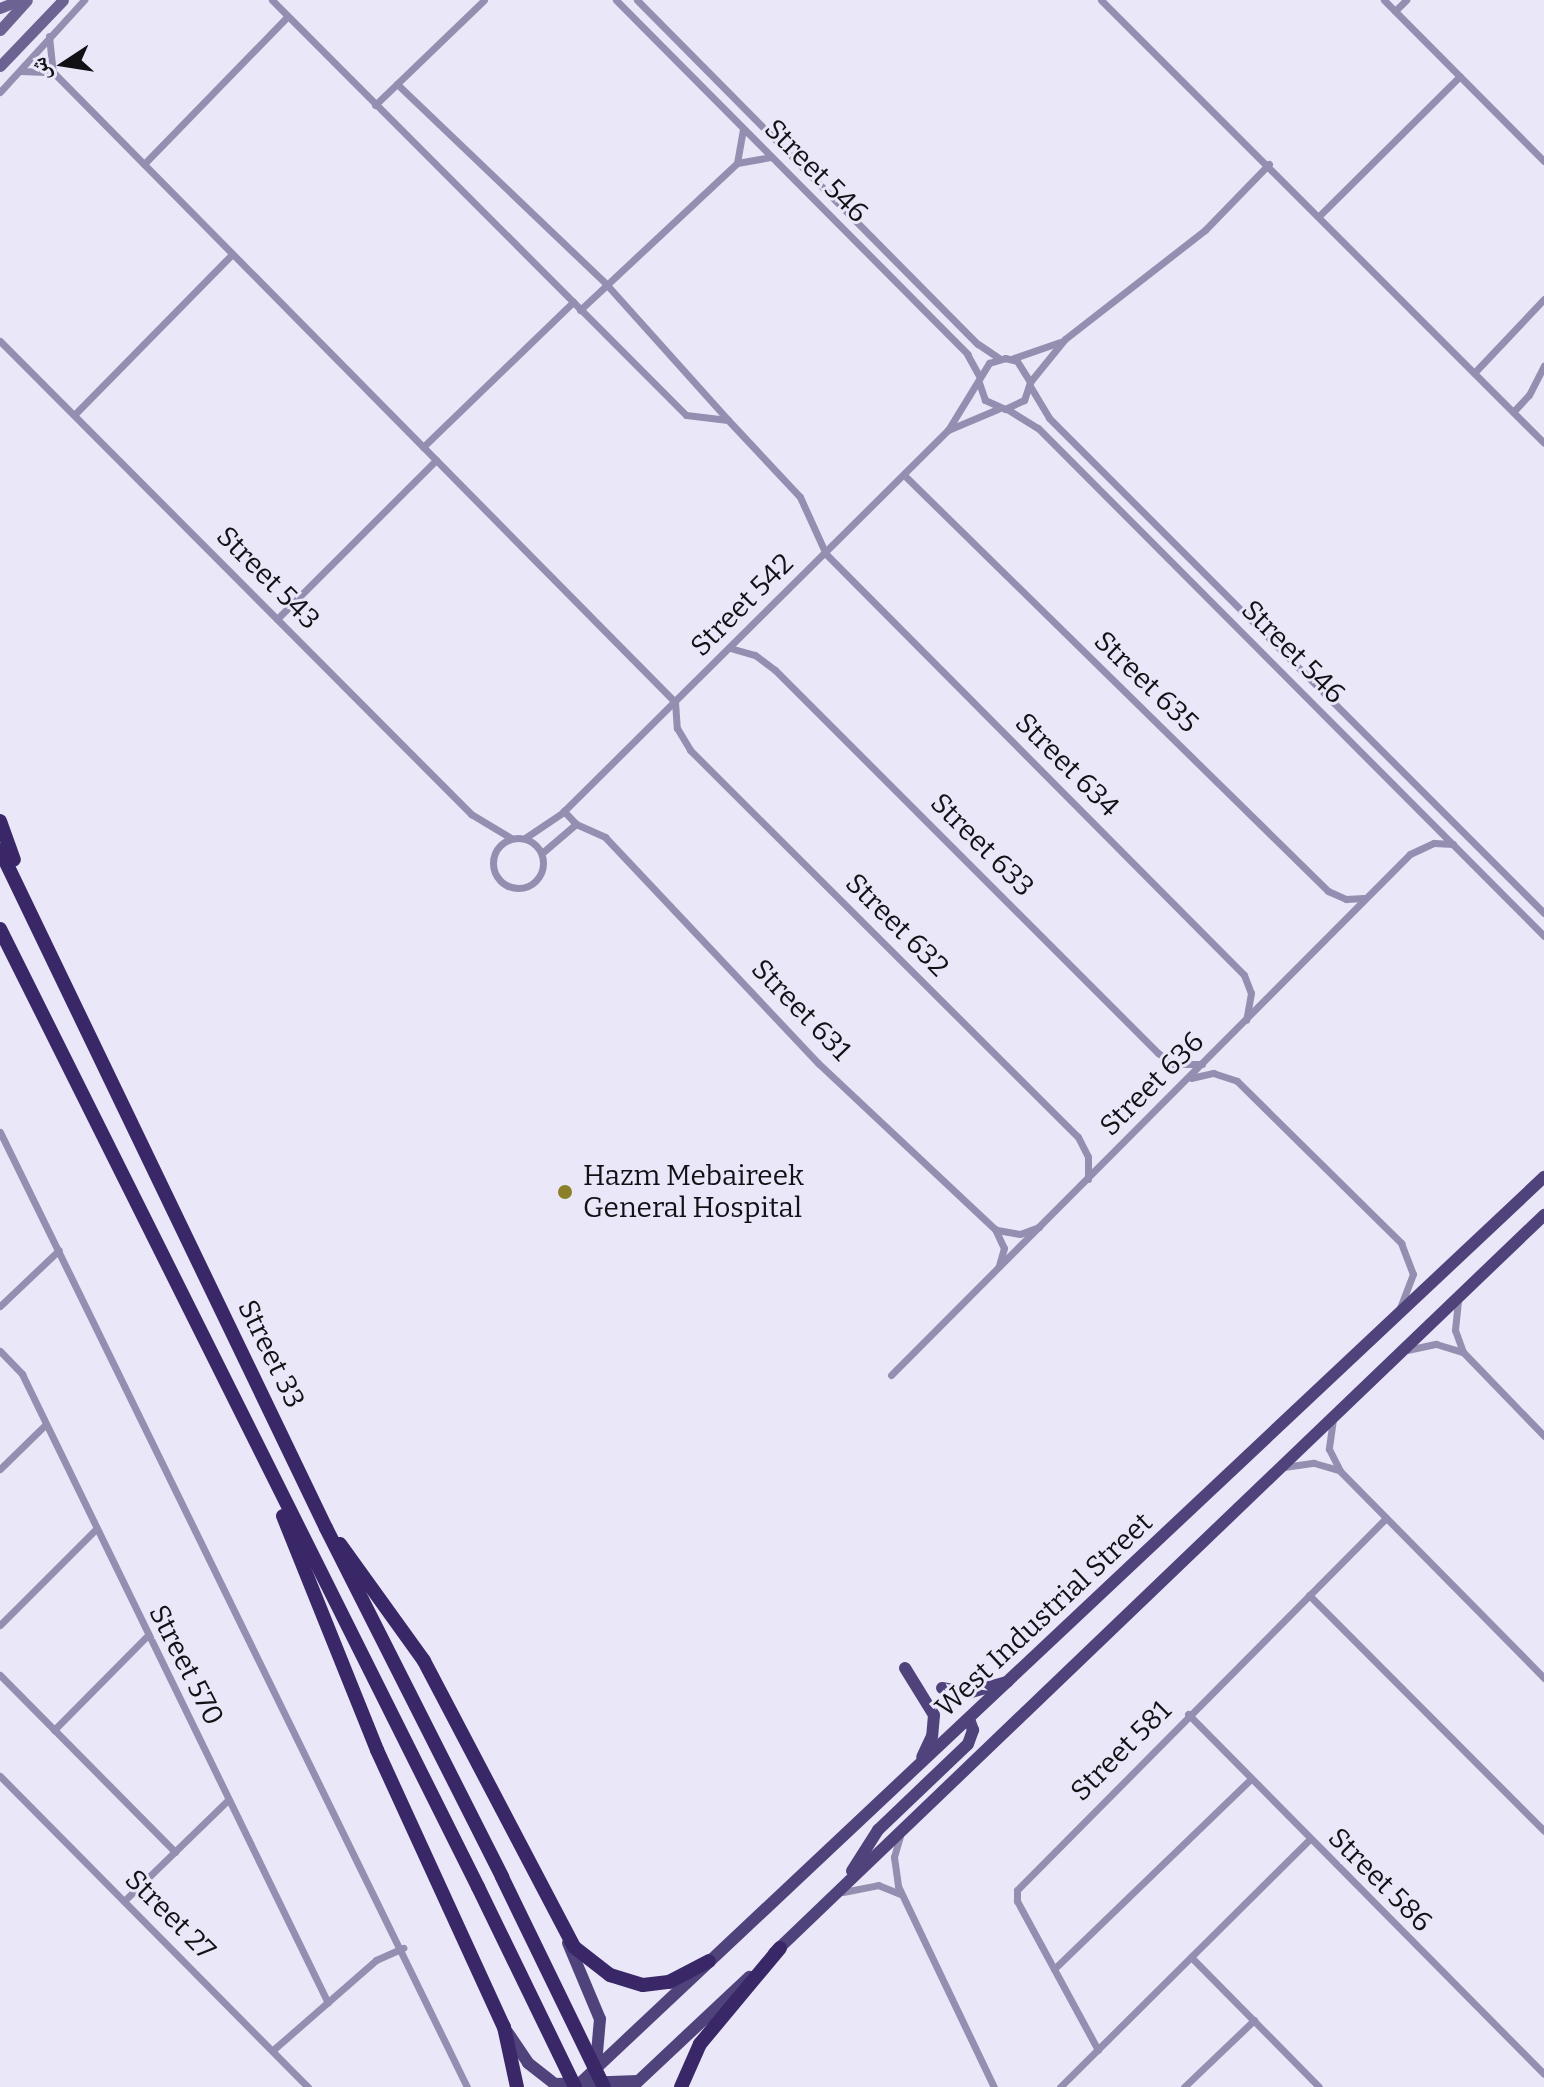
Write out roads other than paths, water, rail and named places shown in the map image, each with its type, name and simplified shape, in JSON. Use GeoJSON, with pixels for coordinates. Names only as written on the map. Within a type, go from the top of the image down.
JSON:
{"type":"FeatureCollection","features":[{"type":"Feature","properties":{"kind":"highway"},"geometry":{"type":"LineString","coordinates":[[0,821],[31,914]]}},
{"type":"Feature","properties":{"kind":"highway","name":"Street 33"},"geometry":{"type":"LineString","coordinates":[[0,850],[326,1528],[607,2086]]}},
{"type":"Feature","properties":{"kind":"highway","name":"Street 33"},"geometry":{"type":"LineString","coordinates":[[0,929],[276,1485],[580,2085]]}},
{"type":"Feature","properties":{"kind":"highway"},"geometry":{"type":"LineString","coordinates":[[276,1485],[295,1551],[368,1730],[504,2027],[517,2087]]}},
{"type":"Feature","properties":{"kind":"highway"},"geometry":{"type":"LineString","coordinates":[[326,1528],[379,1593],[424,1661],[561,1928],[590,1963],[632,1983],[669,1982],[709,1961]]}},
{"type":"Feature","properties":{"kind":"highway"},"geometry":{"type":"LineString","coordinates":[[681,2087],[700,2044],[780,1948]]}},
{"type":"Feature","properties":{"kind":"main road","name":"West Industrial Street"},"geometry":{"type":"LineString","coordinates":[[580,2085],[1544,1177]]}},
{"type":"Feature","properties":{"kind":"main road","name":"West Industrial Street"},"geometry":{"type":"LineString","coordinates":[[635,2084],[1544,1215]]}},
{"type":"Feature","properties":{"kind":"main road"},"geometry":{"type":"LineString","coordinates":[[905,1668],[934,1715],[932,1736],[919,1764]]}},
{"type":"Feature","properties":{"kind":"main road"},"geometry":{"type":"LineString","coordinates":[[942,1688],[968,1693],[1011,1682]]}},
{"type":"Feature","properties":{"kind":"main road"},"geometry":{"type":"LineString","coordinates":[[966,1722],[989,1745]]}},
{"type":"Feature","properties":{"kind":"main road"},"geometry":{"type":"LineString","coordinates":[[966,1722],[972,1736],[989,1745]]}},
{"type":"Feature","properties":{"kind":"main road"},"geometry":{"type":"LineString","coordinates":[[846,1882],[878,1830],[972,1736]]}},
{"type":"Feature","properties":{"kind":"main road"},"geometry":{"type":"LineString","coordinates":[[561,1928],[600,2019],[600,2058],[580,2085]]}},
{"type":"Feature","properties":{"kind":"main road"},"geometry":{"type":"LineString","coordinates":[[504,2027],[545,2079],[563,2087],[635,2084]]}},
{"type":"Feature","properties":{"kind":"main road"},"geometry":{"type":"LineString","coordinates":[[607,2086],[608,2057]]}},
{"type":"Feature","properties":{"kind":"street"},"geometry":{"type":"LineString","coordinates":[[0,8],[20,0]]}},
{"type":"Feature","properties":{"kind":"street"},"geometry":{"type":"LineString","coordinates":[[0,30],[27,0]]}},
{"type":"Feature","properties":{"kind":"street"},"geometry":{"type":"LineString","coordinates":[[0,66],[63,0]]}},
{"type":"Feature","properties":{"kind":"street"},"geometry":{"type":"LineString","coordinates":[[0,92],[84,0]]}},
{"type":"Feature","properties":{"kind":"street"},"geometry":{"type":"LineString","coordinates":[[272,0],[686,415],[728,420]]}},
{"type":"Feature","properties":{"kind":"street"},"geometry":{"type":"LineString","coordinates":[[375,105],[484,0]]}},
{"type":"Feature","properties":{"kind":"street","name":"Street 546"},"geometry":{"type":"LineString","coordinates":[[616,0],[967,354],[979,380]]}},
{"type":"Feature","properties":{"kind":"street","name":"Street 546"},"geometry":{"type":"LineString","coordinates":[[637,0],[978,344],[999,358]]}},
{"type":"Feature","properties":{"kind":"street"},"geometry":{"type":"LineString","coordinates":[[1101,0],[1269,164],[1544,443]]}},
{"type":"Feature","properties":{"kind":"street"},"geometry":{"type":"LineString","coordinates":[[1384,0],[1544,161]]}},
{"type":"Feature","properties":{"kind":"street"},"geometry":{"type":"LineString","coordinates":[[1395,11],[1406,0]]}},
{"type":"Feature","properties":{"kind":"street"},"geometry":{"type":"LineString","coordinates":[[144,164],[287,17]]}},
{"type":"Feature","properties":{"kind":"street"},"geometry":{"type":"LineString","coordinates":[[49,36],[53,72],[675,702]]}},
{"type":"Feature","properties":{"kind":"street"},"geometry":{"type":"LineString","coordinates":[[17,72],[53,72]]}},
{"type":"Feature","properties":{"kind":"street"},"geometry":{"type":"LineString","coordinates":[[1320,215],[1460,76]]}},
{"type":"Feature","properties":{"kind":"street"},"geometry":{"type":"LineString","coordinates":[[397,84],[607,285],[800,497],[826,554]]}},
{"type":"Feature","properties":{"kind":"street"},"geometry":{"type":"LineString","coordinates":[[737,163],[743,128]]}},
{"type":"Feature","properties":{"kind":"street"},"geometry":{"type":"LineString","coordinates":[[580,310],[737,163],[771,157]]}},
{"type":"Feature","properties":{"kind":"street"},"geometry":{"type":"LineString","coordinates":[[1030,384],[1022,365],[1011,359],[999,358],[979,380],[985,400],[1002,409],[1024,400],[1030,384],[1065,339],[1205,230],[1269,164]]}},
{"type":"Feature","properties":{"kind":"street"},"geometry":{"type":"LineString","coordinates":[[75,414],[232,254]]}},
{"type":"Feature","properties":{"kind":"street"},"geometry":{"type":"LineString","coordinates":[[1474,373],[1544,299]]}},
{"type":"Feature","properties":{"kind":"street"},"geometry":{"type":"LineString","coordinates":[[423,447],[573,302]]}},
{"type":"Feature","properties":{"kind":"street"},"geometry":{"type":"LineString","coordinates":[[1011,359],[1065,339]]}},
{"type":"Feature","properties":{"kind":"street","name":"Street 543"},"geometry":{"type":"LineString","coordinates":[[0,341],[471,814],[511,838]]}},
{"type":"Feature","properties":{"kind":"street"},"geometry":{"type":"LineString","coordinates":[[1513,412],[1536,384],[1544,366]]}},
{"type":"Feature","properties":{"kind":"street","name":"Street 542"},"geometry":{"type":"LineString","coordinates":[[525,838],[564,811],[826,554],[948,430],[979,380]]}},
{"type":"Feature","properties":{"kind":"street","name":"Street 546"},"geometry":{"type":"LineString","coordinates":[[1030,384],[1049,418],[1544,913]]}},
{"type":"Feature","properties":{"kind":"street","name":"Street 546"},"geometry":{"type":"LineString","coordinates":[[1002,409],[1038,428],[1544,936]]}},
{"type":"Feature","properties":{"kind":"street","name":"Street 542"},"geometry":{"type":"LineString","coordinates":[[948,430],[1002,409]]}},
{"type":"Feature","properties":{"kind":"street"},"geometry":{"type":"LineString","coordinates":[[277,619],[436,460]]}},
{"type":"Feature","properties":{"kind":"street","name":"Street 635"},"geometry":{"type":"LineString","coordinates":[[904,475],[1328,891],[1346,899],[1366,898]]}},
{"type":"Feature","properties":{"kind":"street","name":"Street 634"},"geometry":{"type":"LineString","coordinates":[[826,554],[1238,968],[1251,993],[1246,1020]]}},
{"type":"Feature","properties":{"kind":"street","name":"Street 633"},"geometry":{"type":"LineString","coordinates":[[730,648],[755,655],[775,670],[1158,1053],[1184,1066],[1204,1063]]}},
{"type":"Feature","properties":{"kind":"street","name":"Street 632"},"geometry":{"type":"LineString","coordinates":[[675,702],[677,728],[690,750],[1078,1137],[1088,1157],[1088,1179]]}},
{"type":"Feature","properties":{"kind":"street"},"geometry":{"type":"LineString","coordinates":[[542,853],[576,824],[564,811]]}},
{"type":"Feature","properties":{"kind":"street","name":"Street 631"},"geometry":{"type":"LineString","coordinates":[[576,824],[605,837],[818,1063],[995,1229]]}},
{"type":"Feature","properties":{"kind":"street"},"geometry":{"type":"LineString","coordinates":[[511,838],[525,838],[542,853],[543,871],[534,883],[521,888],[506,885],[496,875],[493,860],[498,846],[511,838]]}},
{"type":"Feature","properties":{"kind":"street","name":"Street 636"},"geometry":{"type":"LineString","coordinates":[[891,1375],[1417,849],[1453,844]]}},
{"type":"Feature","properties":{"kind":"street"},"geometry":{"type":"LineString","coordinates":[[1189,1078],[1213,1073],[1237,1081],[1401,1243],[1413,1274],[1396,1317]]}},
{"type":"Feature","properties":{"kind":"street"},"geometry":{"type":"LineString","coordinates":[[0,1132],[403,1948],[467,2087]]}},
{"type":"Feature","properties":{"kind":"street"},"geometry":{"type":"LineString","coordinates":[[995,1229],[1020,1234],[1043,1224]]}},
{"type":"Feature","properties":{"kind":"street"},"geometry":{"type":"LineString","coordinates":[[995,1229],[1004,1248],[998,1269]]}},
{"type":"Feature","properties":{"kind":"street"},"geometry":{"type":"LineString","coordinates":[[0,1306],[59,1250]]}},
{"type":"Feature","properties":{"kind":"street"},"geometry":{"type":"LineString","coordinates":[[1460,1296],[1454,1319],[1463,1352],[1544,1436]]}},
{"type":"Feature","properties":{"kind":"street"},"geometry":{"type":"LineString","coordinates":[[1396,1354],[1436,1344],[1463,1352]]}},
{"type":"Feature","properties":{"kind":"street","name":"Street 570"},"geometry":{"type":"LineString","coordinates":[[0,1351],[15,1363],[146,1637],[328,2003]]}},
{"type":"Feature","properties":{"kind":"street"},"geometry":{"type":"LineString","coordinates":[[1334,1413],[1329,1449],[1340,1471],[1544,1678]]}},
{"type":"Feature","properties":{"kind":"street"},"geometry":{"type":"LineString","coordinates":[[0,1469],[45,1425]]}},
{"type":"Feature","properties":{"kind":"street"},"geometry":{"type":"LineString","coordinates":[[1273,1472],[1300,1463],[1340,1471]]}},
{"type":"Feature","properties":{"kind":"street","name":"Street 581"},"geometry":{"type":"LineString","coordinates":[[1098,2050],[1017,1901],[1017,1890],[1188,1714],[1386,1518]]}},
{"type":"Feature","properties":{"kind":"street"},"geometry":{"type":"LineString","coordinates":[[0,1625],[95,1530]]}},
{"type":"Feature","properties":{"kind":"street"},"geometry":{"type":"LineString","coordinates":[[1309,1595],[1544,1831]]}},
{"type":"Feature","properties":{"kind":"street"},"geometry":{"type":"LineString","coordinates":[[54,1730],[146,1637]]}},
{"type":"Feature","properties":{"kind":"street"},"geometry":{"type":"LineString","coordinates":[[0,1675],[175,1852]]}},
{"type":"Feature","properties":{"kind":"street","name":"Street 586"},"geometry":{"type":"LineString","coordinates":[[1188,1714],[1309,1840],[1544,2074]]}},
{"type":"Feature","properties":{"kind":"street","name":"Street 27"},"geometry":{"type":"LineString","coordinates":[[0,1776],[308,2087]]}},
{"type":"Feature","properties":{"kind":"street"},"geometry":{"type":"LineString","coordinates":[[1054,1969],[1251,1779]]}},
{"type":"Feature","properties":{"kind":"street"},"geometry":{"type":"LineString","coordinates":[[124,1901],[228,1800]]}},
{"type":"Feature","properties":{"kind":"street"},"geometry":{"type":"LineString","coordinates":[[903,1826],[893,1868],[902,1896],[994,2087]]}},
{"type":"Feature","properties":{"kind":"street"},"geometry":{"type":"LineString","coordinates":[[1060,2087],[1309,1840]]}},
{"type":"Feature","properties":{"kind":"street"},"geometry":{"type":"LineString","coordinates":[[831,1898],[869,1885],[902,1896]]}},
{"type":"Feature","properties":{"kind":"street"},"geometry":{"type":"LineString","coordinates":[[273,2050],[376,1960],[403,1948]]}},
{"type":"Feature","properties":{"kind":"street"},"geometry":{"type":"LineString","coordinates":[[1191,1957],[1319,2087]]}},
{"type":"Feature","properties":{"kind":"street"},"geometry":{"type":"LineString","coordinates":[[1184,2087],[1254,2020]]}},
{"type":"Feature","properties":{"kind":"street"},"geometry":{"type":"LineString","coordinates":[[1304,2087],[1312,2080]]}},
{"type":"Feature","properties":{"kind":"place","name":"Hazm Mebaireek General Hospital"},"geometry":{"type":"Point","coordinates":[565,1192]}}]}
